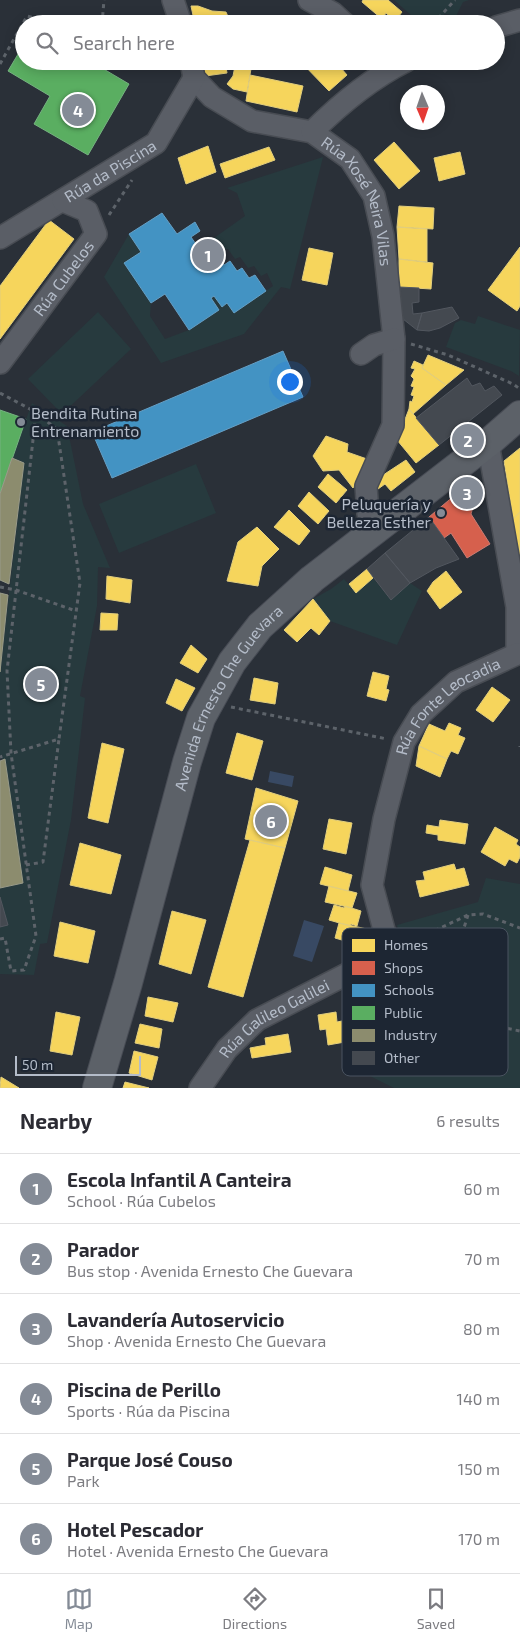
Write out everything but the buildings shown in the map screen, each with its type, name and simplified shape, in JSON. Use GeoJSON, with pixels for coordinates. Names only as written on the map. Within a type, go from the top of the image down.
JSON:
{"type":"FeatureCollection","features":[{"type":"Feature","properties":{"kind":"main road","name":"Avenida Ernesto Che Guevara"},"geometry":{"type":"LineString","coordinates":[[97,1088],[128,983],[187,762],[201,718],[232,662],[260,626],[312,579],[488,443],[520,415]]}},
{"type":"Feature","properties":{"kind":"street"},"geometry":{"type":"LineString","coordinates":[[173,0],[178,15]]}},
{"type":"Feature","properties":{"kind":"street"},"geometry":{"type":"LineString","coordinates":[[309,0],[341,12]]}},
{"type":"Feature","properties":{"kind":"street"},"geometry":{"type":"LineString","coordinates":[[505,24],[520,20]]}},
{"type":"Feature","properties":{"kind":"street","name":"Rúa Xosé Neira Vilas"},"geometry":{"type":"LineString","coordinates":[[192,70],[212,97],[252,121],[312,132],[350,159],[374,196],[383,236],[394,339],[392,425],[366,486],[368,514],[379,527]]}},
{"type":"Feature","properties":{"kind":"street","name":"Rúa da Piscina"},"geometry":{"type":"LineString","coordinates":[[0,238],[156,144],[192,70]]}},
{"type":"Feature","properties":{"kind":"street"},"geometry":{"type":"LineString","coordinates":[[312,132],[361,88],[386,70]]}},
{"type":"Feature","properties":{"kind":"street","name":"Rúa Cubelos"},"geometry":{"type":"LineString","coordinates":[[0,363],[96,234],[87,211],[63,201]]}},
{"type":"Feature","properties":{"kind":"street"},"geometry":{"type":"LineString","coordinates":[[361,354],[374,345],[394,339]]}},
{"type":"Feature","properties":{"kind":"street","name":"Rúa Fonte Leocadia"},"geometry":{"type":"LineString","coordinates":[[390,928],[372,885],[384,819],[404,742],[421,714],[456,682],[518,655],[519,606],[488,443]]}},
{"type":"Feature","properties":{"kind":"street","name":"Rúa Galileo Galilei"},"geometry":{"type":"LineString","coordinates":[[200,1088],[228,1049],[257,1020],[342,977]]}},
{"type":"Feature","properties":{"kind":"path"},"geometry":{"type":"LineString","coordinates":[[103,15],[104,0]]}},
{"type":"Feature","properties":{"kind":"path"},"geometry":{"type":"LineString","coordinates":[[441,15],[455,0]]}},
{"type":"Feature","properties":{"kind":"path"},"geometry":{"type":"LineString","coordinates":[[0,64],[15,37]]}},
{"type":"Feature","properties":{"kind":"path"},"geometry":{"type":"LineString","coordinates":[[96,234],[134,176]]}},
{"type":"Feature","properties":{"kind":"path"},"geometry":{"type":"LineString","coordinates":[[394,339],[448,355],[513,384],[520,389]]}},
{"type":"Feature","properties":{"kind":"path"},"geometry":{"type":"LineString","coordinates":[[0,393],[57,429],[80,582],[43,862],[26,864]]}},
{"type":"Feature","properties":{"kind":"path"},"geometry":{"type":"LineString","coordinates":[[0,939],[5,938],[12,970],[24,970],[36,936],[11,753],[7,671],[36,414]]}},
{"type":"Feature","properties":{"kind":"path"},"geometry":{"type":"LineString","coordinates":[[0,587],[16,590],[76,611]]}},
{"type":"Feature","properties":{"kind":"path"},"geometry":{"type":"LineString","coordinates":[[209,702],[404,742]]}},
{"type":"Feature","properties":{"kind":"path"},"geometry":{"type":"LineString","coordinates":[[0,757],[59,739]]}},
{"type":"Feature","properties":{"kind":"path"},"geometry":{"type":"LineString","coordinates":[[441,928],[468,915],[483,914],[520,928]]}},
{"type":"Feature","properties":{"kind":"path"},"geometry":{"type":"LineString","coordinates":[[464,928],[468,915]]}},
{"type":"Feature","properties":{"kind":"green space"},"geometry":{"type":"Polygon","coordinates":[[[394,0],[469,0],[463,2],[456,15],[411,15],[394,0]]]}},
{"type":"Feature","properties":{"kind":"green space"},"geometry":{"type":"Polygon","coordinates":[[[323,157],[290,289],[281,287],[244,334],[161,363],[104,277],[129,234],[141,252],[125,264],[151,303],[150,316],[165,339],[189,330],[219,310],[211,298],[214,296],[222,307],[227,303],[234,312],[273,286],[267,273],[261,276],[254,266],[248,268],[240,257],[235,259],[228,249],[221,250],[214,238],[245,216],[237,193],[227,188],[323,157]]]}},
{"type":"Feature","properties":{"kind":"green space"},"geometry":{"type":"Polygon","coordinates":[[[98,312],[131,349],[62,414],[28,379],[98,312]]]}},
{"type":"Feature","properties":{"kind":"green space"},"geometry":{"type":"Polygon","coordinates":[[[478,316],[520,330],[519,376],[511,371],[446,347],[455,323],[461,320],[475,324],[478,316]]]}},
{"type":"Feature","properties":{"kind":"green space"},"geometry":{"type":"Polygon","coordinates":[[[32,403],[67,426],[83,504],[110,568],[98,567],[97,606],[80,696],[85,698],[71,820],[47,943],[40,944],[34,975],[0,974],[0,927],[8,925],[0,897],[0,888],[23,883],[5,760],[0,758],[0,672],[24,463],[12,458],[32,403]]]}},
{"type":"Feature","properties":{"kind":"green space"},"geometry":{"type":"Polygon","coordinates":[[[196,464],[216,513],[119,553],[99,504],[196,464]]]}},
{"type":"Feature","properties":{"kind":"green space"},"geometry":{"type":"Polygon","coordinates":[[[373,578],[391,600],[410,583],[422,591],[397,645],[330,621],[313,599],[344,579],[356,593],[373,578]]]}},
{"type":"Feature","properties":{"kind":"green space"},"geometry":{"type":"Polygon","coordinates":[[[486,878],[520,884],[520,1088],[394,1088],[370,1076],[508,1076],[508,928],[398,928],[397,925],[478,902],[486,878]]]}},
{"type":"Feature","properties":{"kind":"water"},"geometry":{"type":"Polygon","coordinates":[[[270,771],[294,776],[292,787],[268,782],[270,771]]]}},
{"type":"Feature","properties":{"kind":"water"},"geometry":{"type":"Polygon","coordinates":[[[304,920],[324,926],[312,962],[293,956],[304,920]]]}},
{"type":"Feature","properties":{"kind":"place","name":"Piscina de Perillo"},"geometry":{"type":"Point","coordinates":[78,110]}},
{"type":"Feature","properties":{"kind":"place","name":"Escola Infantil A Canteira"},"geometry":{"type":"Point","coordinates":[208,255]}},
{"type":"Feature","properties":{"kind":"place","name":"Bendita Rutina Entrenamiento"},"geometry":{"type":"Point","coordinates":[21,422]}},
{"type":"Feature","properties":{"kind":"place","name":"Parador"},"geometry":{"type":"Point","coordinates":[468,440]}},
{"type":"Feature","properties":{"kind":"place","name":"Lavandería Autoservicio"},"geometry":{"type":"Point","coordinates":[467,493]}},
{"type":"Feature","properties":{"kind":"place","name":"Peluquería y Belleza Esther"},"geometry":{"type":"Point","coordinates":[441,513]}},
{"type":"Feature","properties":{"kind":"place","name":"Parque José Couso"},"geometry":{"type":"Point","coordinates":[41,684]}},
{"type":"Feature","properties":{"kind":"place","name":"Hotel Pescador"},"geometry":{"type":"Point","coordinates":[271,821]}}]}
